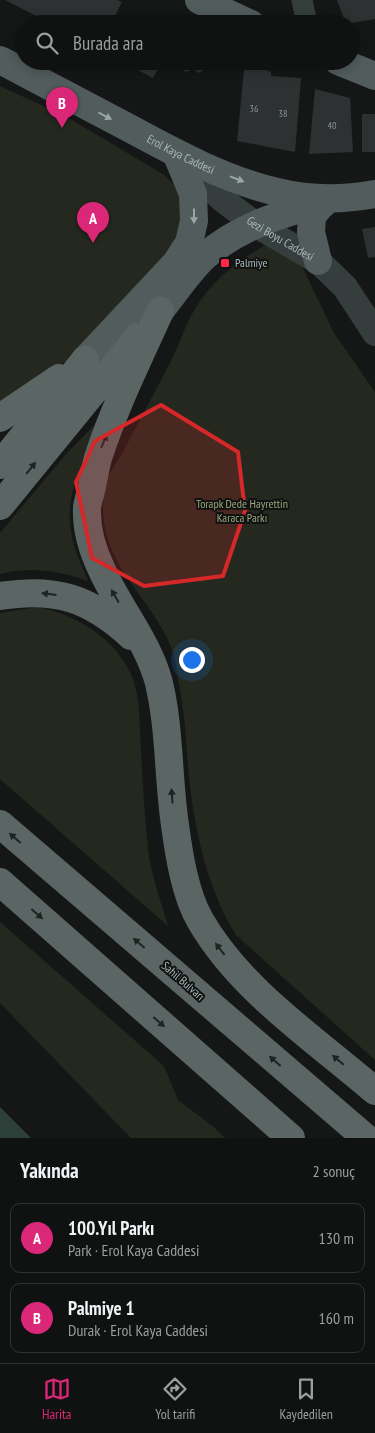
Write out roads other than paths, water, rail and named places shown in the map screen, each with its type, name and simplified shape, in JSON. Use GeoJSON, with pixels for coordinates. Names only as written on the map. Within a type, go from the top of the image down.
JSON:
{"type":"FeatureCollection","features":[{"type":"Feature","properties":{"kind":"highway"},"geometry":{"type":"LineString","coordinates":[[0,506],[160,311]]}},
{"type":"Feature","properties":{"kind":"highway"},"geometry":{"type":"LineString","coordinates":[[160,311],[121,399],[98,457],[88,506],[88,529],[94,552],[105,578],[148,653],[159,683],[166,723],[174,824],[181,861],[199,918],[238,972],[270,1003],[375,1091]]}},
{"type":"Feature","properties":{"kind":"highway"},"geometry":{"type":"LineString","coordinates":[[0,418],[85,360]]}},
{"type":"Feature","properties":{"kind":"highway"},"geometry":{"type":"LineString","coordinates":[[0,464],[85,360]]}},
{"type":"Feature","properties":{"kind":"highway"},"geometry":{"type":"LineString","coordinates":[[0,596],[21,593],[43,593],[65,596],[85,603],[105,614],[148,653]]}},
{"type":"Feature","properties":{"kind":"highway","name":"Sahil Bulvarı"},"geometry":{"type":"LineString","coordinates":[[0,824],[366,1138]]}},
{"type":"Feature","properties":{"kind":"highway"},"geometry":{"type":"LineString","coordinates":[[0,882],[291,1138]]}},
{"type":"Feature","properties":{"kind":"main road"},"geometry":{"type":"LineString","coordinates":[[199,0],[232,15]]}},
{"type":"Feature","properties":{"kind":"main road","name":"Erol Kaya Caddesi"},"geometry":{"type":"LineString","coordinates":[[0,60],[15,68]]}},
{"type":"Feature","properties":{"kind":"main road","name":"Erol Kaya Caddesi"},"geometry":{"type":"LineString","coordinates":[[19,70],[176,153],[238,180],[278,192],[335,202],[375,194]]}},
{"type":"Feature","properties":{"kind":"main road"},"geometry":{"type":"LineString","coordinates":[[360,70],[375,76]]}},
{"type":"Feature","properties":{"kind":"main road"},"geometry":{"type":"LineString","coordinates":[[85,360],[176,264],[189,243],[194,221],[192,194],[176,153]]}},
{"type":"Feature","properties":{"kind":"main road"},"geometry":{"type":"LineString","coordinates":[[160,311],[203,258],[223,243],[256,225],[296,209],[335,202]]}},
{"type":"Feature","properties":{"kind":"main road"},"geometry":{"type":"LineString","coordinates":[[318,261],[311,232],[312,216],[335,202]]}},
{"type":"Feature","properties":{"kind":"street"},"geometry":{"type":"LineString","coordinates":[[302,0],[305,15]]}},
{"type":"Feature","properties":{"kind":"street","name":"Gezi Boyu Caddesi"},"geometry":{"type":"LineString","coordinates":[[176,153],[222,198],[256,225],[318,261],[345,287],[375,333]]}},
{"type":"Feature","properties":{"kind":"place","name":"Palmiye 1"},"geometry":{"type":"Point","coordinates":[62,128]}},
{"type":"Feature","properties":{"kind":"place","name":"100.Yıl Parkı"},"geometry":{"type":"Point","coordinates":[93,243]}},
{"type":"Feature","properties":{"kind":"place","name":"Palmiye"},"geometry":{"type":"Point","coordinates":[225,263]}},
{"type":"Feature","properties":{"kind":"park label","name":"Torapk Dede Hayrettin Karaca Parkı"},"geometry":{"type":"Point","coordinates":[242,511]}}]}
